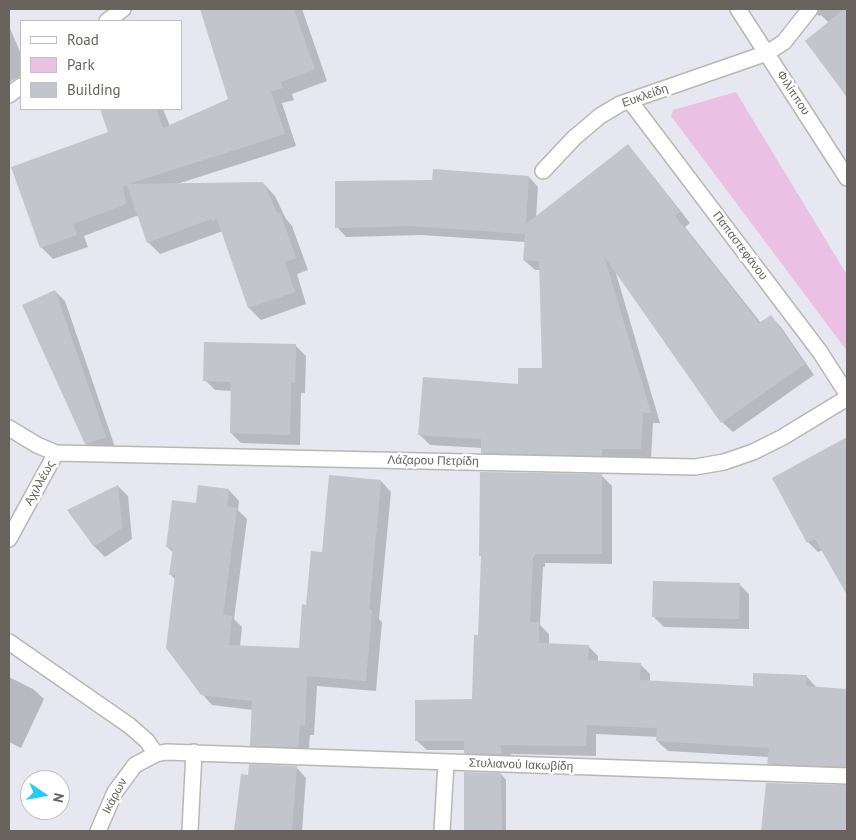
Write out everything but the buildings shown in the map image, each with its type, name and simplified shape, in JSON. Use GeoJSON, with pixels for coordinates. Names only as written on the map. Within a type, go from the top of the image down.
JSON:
{"type":"FeatureCollection","features":[{"type":"Feature","properties":{"kind":"street"},"geometry":{"type":"LineString","coordinates":[[108,20],[123,9]]}},
{"type":"Feature","properties":{"kind":"street","name":"Φιλίππου"},"geometry":{"type":"LineString","coordinates":[[738,9],[847,178]]}},
{"type":"Feature","properties":{"kind":"street","name":"Ευκλείδη"},"geometry":{"type":"LineString","coordinates":[[543,171],[574,138],[600,116],[620,104],[767,53],[784,42],[810,9]]}},
{"type":"Feature","properties":{"kind":"street"},"geometry":{"type":"LineString","coordinates":[[9,95],[20,87]]}},
{"type":"Feature","properties":{"kind":"street","name":"Παπαστεφάνου"},"geometry":{"type":"LineString","coordinates":[[630,101],[820,352],[847,394]]}},
{"type":"Feature","properties":{"kind":"street","name":"Λάζαρου Πετρίδη"},"geometry":{"type":"LineString","coordinates":[[9,428],[37,445],[56,453],[695,467],[724,462],[753,452],[783,437],[847,398]]}},
{"type":"Feature","properties":{"kind":"street","name":"Αχιλλέως"},"geometry":{"type":"LineString","coordinates":[[9,539],[56,453]]}},
{"type":"Feature","properties":{"kind":"street"},"geometry":{"type":"LineString","coordinates":[[9,642],[130,726],[147,741],[156,754]]}},
{"type":"Feature","properties":{"kind":"street"},"geometry":{"type":"LineString","coordinates":[[190,831],[194,752]]}},
{"type":"Feature","properties":{"kind":"street","name":"Ικάρων"},"geometry":{"type":"LineString","coordinates":[[98,831],[115,792],[135,765],[156,754],[194,752]]}},
{"type":"Feature","properties":{"kind":"street","name":"Στυλιανού Ιακωβίδη"},"geometry":{"type":"LineString","coordinates":[[194,752],[847,776]]}},
{"type":"Feature","properties":{"kind":"street"},"geometry":{"type":"LineString","coordinates":[[442,831],[446,762]]}},
{"type":"Feature","properties":{"kind":"green space"},"geometry":{"type":"Polygon","coordinates":[[[736,92],[847,275],[847,351],[671,116],[673,110],[736,92]]]}}]}
